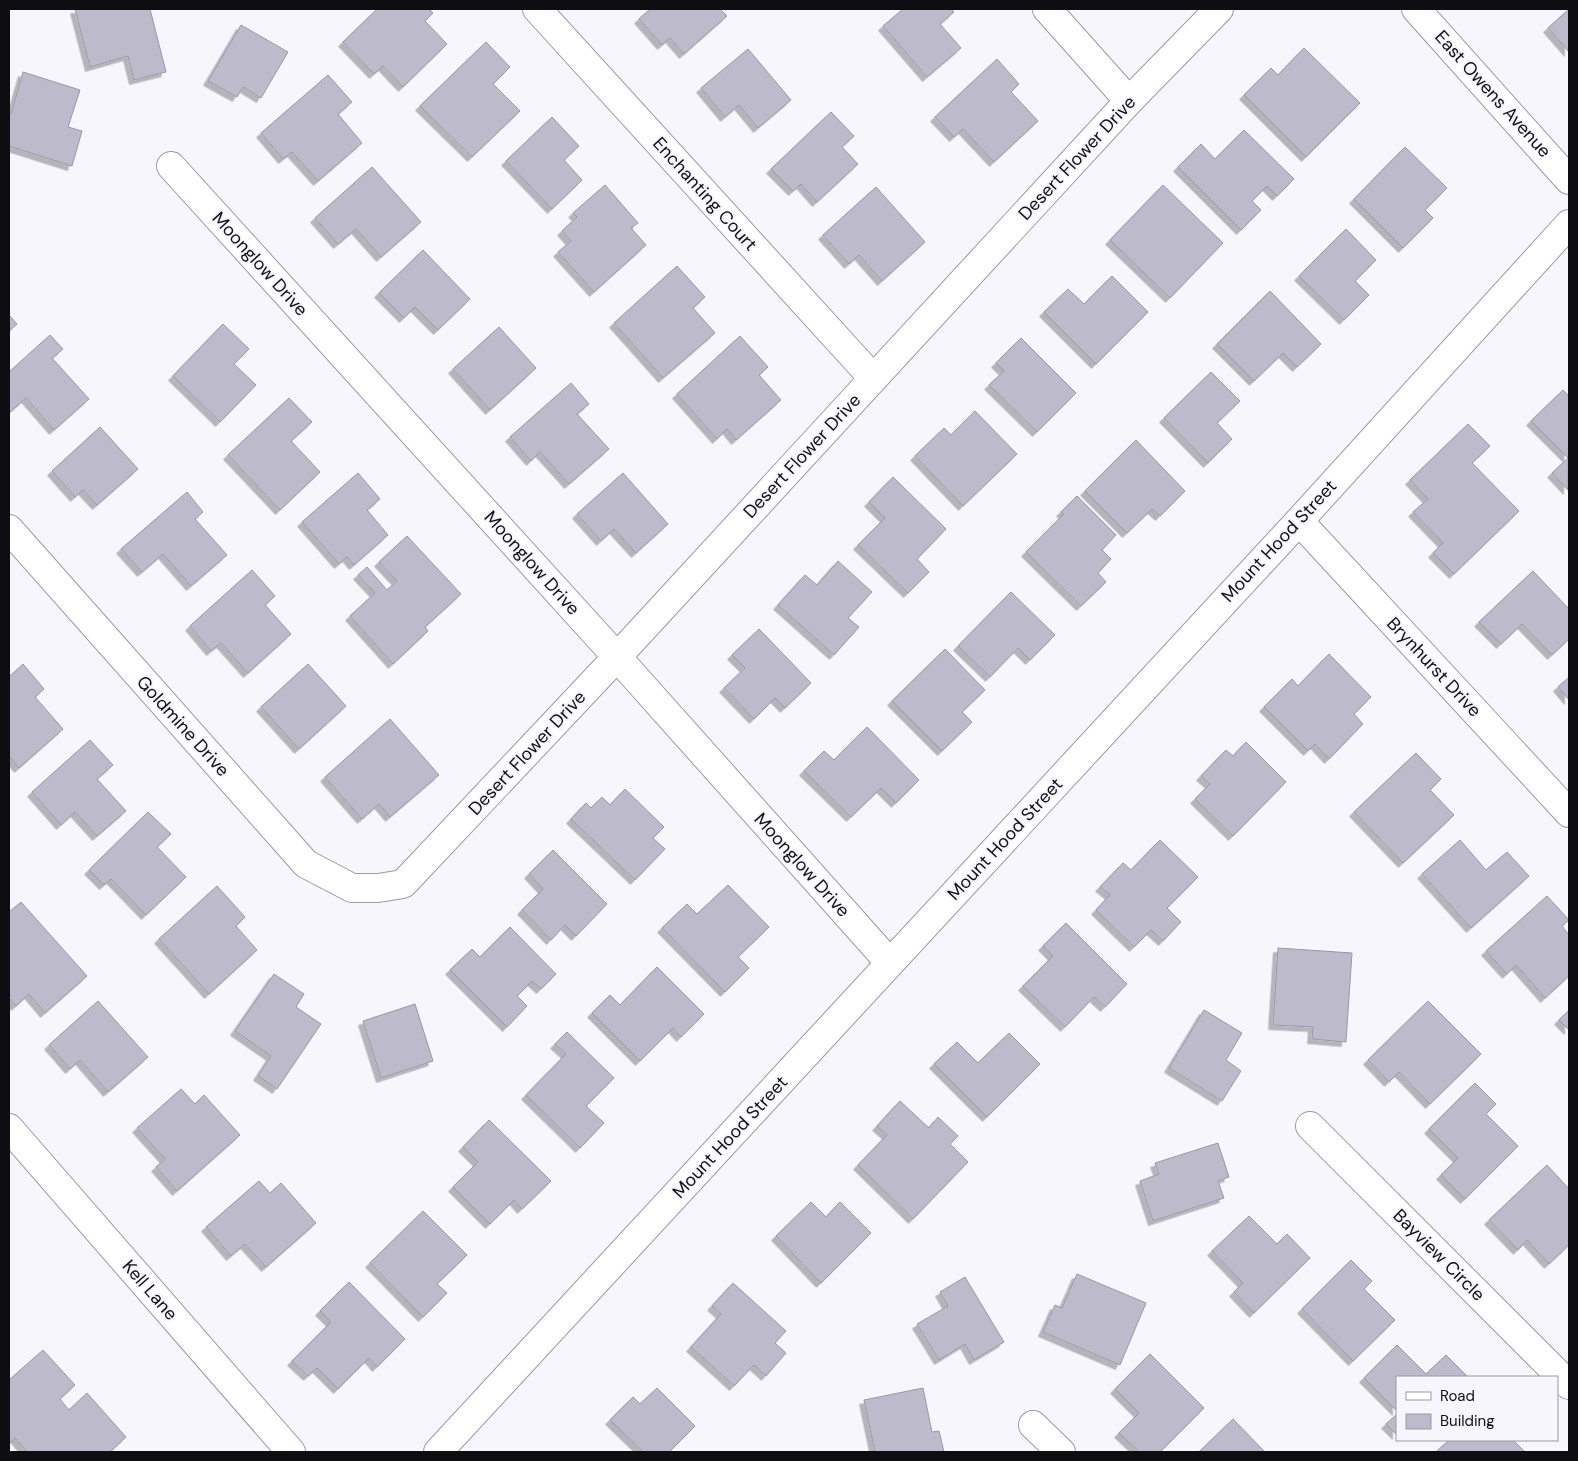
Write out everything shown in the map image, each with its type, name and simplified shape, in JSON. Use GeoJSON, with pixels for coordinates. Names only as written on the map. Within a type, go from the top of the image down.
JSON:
{"type":"FeatureCollection","features":[{"type":"Feature","properties":{"kind":"street","name":"Enchanting Court"},"geometry":{"type":"LineString","coordinates":[[537,9],[873,378]]}},
{"type":"Feature","properties":{"kind":"street"},"geometry":{"type":"LineString","coordinates":[[1047,9],[1128,101]]}},
{"type":"Feature","properties":{"kind":"street","name":"Desert Flower Drive"},"geometry":{"type":"LineString","coordinates":[[378,888],[404,884],[617,657],[1128,101],[1219,9]]}},
{"type":"Feature","properties":{"kind":"street","name":"East Owens Avenue"},"geometry":{"type":"LineString","coordinates":[[1416,9],[1569,180]]}},
{"type":"Feature","properties":{"kind":"street","name":"Moonglow Drive"},"geometry":{"type":"LineString","coordinates":[[171,166],[617,657],[890,963]]}},
{"type":"Feature","properties":{"kind":"street","name":"Mount Hood Street"},"geometry":{"type":"LineString","coordinates":[[438,1452],[1298,521],[1569,224]]}},
{"type":"Feature","properties":{"kind":"street","name":"Brynhurst Drive"},"geometry":{"type":"LineString","coordinates":[[1298,521],[1569,813]]}},
{"type":"Feature","properties":{"kind":"street","name":"Goldmine Drive"},"geometry":{"type":"LineString","coordinates":[[9,529],[306,864],[352,888],[378,888]]}},
{"type":"Feature","properties":{"kind":"street","name":"Bayview Circle"},"geometry":{"type":"LineString","coordinates":[[1310,1126],[1569,1385]]}},
{"type":"Feature","properties":{"kind":"street","name":"Kell Lane"},"geometry":{"type":"LineString","coordinates":[[9,1128],[291,1452]]}},
{"type":"Feature","properties":{"kind":"street"},"geometry":{"type":"LineString","coordinates":[[1033,1425],[1061,1452]]}},
{"type":"Feature","properties":{"kind":"building"},"geometry":{"type":"Polygon","coordinates":[[[75,9],[150,9],[166,72],[134,80],[128,56],[90,67],[75,9]]]}},
{"type":"Feature","properties":{"kind":"building"},"geometry":{"type":"Polygon","coordinates":[[[377,9],[429,9],[433,13],[425,21],[447,44],[403,87],[383,66],[374,74],[343,42],[377,9]]]}},
{"type":"Feature","properties":{"kind":"building"},"geometry":{"type":"Polygon","coordinates":[[[650,9],[720,9],[727,16],[684,54],[670,38],[662,45],[639,19],[650,9]]]}},
{"type":"Feature","properties":{"kind":"building"},"geometry":{"type":"Polygon","coordinates":[[[903,9],[951,9],[954,12],[940,24],[961,48],[927,77],[883,26],[903,9]]]}},
{"type":"Feature","properties":{"kind":"building"},"geometry":{"type":"Polygon","coordinates":[[[1569,9],[1569,52],[1548,28],[1569,9]]]}},
{"type":"Feature","properties":{"kind":"building"},"geometry":{"type":"Polygon","coordinates":[[[241,25],[288,52],[261,98],[243,87],[237,97],[208,81],[241,25]]]}},
{"type":"Feature","properties":{"kind":"building"},"geometry":{"type":"Polygon","coordinates":[[[486,42],[510,67],[493,84],[520,111],[472,157],[420,106],[486,42]]]}},
{"type":"Feature","properties":{"kind":"building"},"geometry":{"type":"Polygon","coordinates":[[[1304,48],[1360,103],[1306,157],[1244,95],[1271,68],[1278,75],[1304,48]]]}},
{"type":"Feature","properties":{"kind":"building"},"geometry":{"type":"Polygon","coordinates":[[[748,49],[791,100],[758,128],[739,105],[725,117],[701,88],[748,49]]]}},
{"type":"Feature","properties":{"kind":"building"},"geometry":{"type":"Polygon","coordinates":[[[997,59],[1019,84],[1011,92],[1038,121],[994,162],[963,129],[954,137],[935,117],[997,59]]]}},
{"type":"Feature","properties":{"kind":"building"},"geometry":{"type":"Polygon","coordinates":[[[23,72],[80,90],[68,127],[82,131],[72,166],[9,146],[9,114],[11,114],[23,72]]]}},
{"type":"Feature","properties":{"kind":"building"},"geometry":{"type":"Polygon","coordinates":[[[328,75],[352,102],[338,114],[362,143],[318,181],[292,152],[283,159],[261,133],[328,75]]]}},
{"type":"Feature","properties":{"kind":"building"},"geometry":{"type":"Polygon","coordinates":[[[831,112],[854,136],[842,147],[858,164],[817,202],[801,184],[793,191],[771,169],[831,112]]]}},
{"type":"Feature","properties":{"kind":"building"},"geometry":{"type":"Polygon","coordinates":[[[552,117],[579,146],[564,160],[582,180],[552,209],[506,161],[552,117]]]}},
{"type":"Feature","properties":{"kind":"building"},"geometry":{"type":"Polygon","coordinates":[[[1244,130],[1294,179],[1277,196],[1267,186],[1252,201],[1261,210],[1241,230],[1178,167],[1201,144],[1215,159],[1244,130]]]}},
{"type":"Feature","properties":{"kind":"building"},"geometry":{"type":"Polygon","coordinates":[[[1405,147],[1447,188],[1425,210],[1433,218],[1403,248],[1354,199],[1405,147]]]}},
{"type":"Feature","properties":{"kind":"building"},"geometry":{"type":"Polygon","coordinates":[[[372,167],[421,222],[381,257],[356,229],[338,244],[315,218],[372,167]]]}},
{"type":"Feature","properties":{"kind":"building"},"geometry":{"type":"Polygon","coordinates":[[[605,185],[638,223],[631,228],[646,245],[594,292],[558,252],[571,241],[562,231],[577,217],[573,213],[605,185]]]}},
{"type":"Feature","properties":{"kind":"building"},"geometry":{"type":"Polygon","coordinates":[[[1163,185],[1223,243],[1170,298],[1110,240],[1163,185]]]}},
{"type":"Feature","properties":{"kind":"building"},"geometry":{"type":"Polygon","coordinates":[[[876,187],[925,242],[882,281],[859,255],[849,264],[823,235],[876,187]]]}},
{"type":"Feature","properties":{"kind":"building"},"geometry":{"type":"Polygon","coordinates":[[[1346,229],[1376,260],[1355,281],[1369,295],[1344,320],[1299,276],[1346,229]]]}},
{"type":"Feature","properties":{"kind":"building"},"geometry":{"type":"Polygon","coordinates":[[[423,250],[470,299],[438,330],[415,307],[404,318],[379,293],[423,250]]]}},
{"type":"Feature","properties":{"kind":"building"},"geometry":{"type":"Polygon","coordinates":[[[677,266],[705,297],[693,308],[715,333],[663,378],[614,323],[677,266]]]}},
{"type":"Feature","properties":{"kind":"building"},"geometry":{"type":"Polygon","coordinates":[[[1112,276],[1148,312],[1096,364],[1044,312],[1068,289],[1084,304],[1112,276]]]}},
{"type":"Feature","properties":{"kind":"building"},"geometry":{"type":"Polygon","coordinates":[[[1270,291],[1321,344],[1297,367],[1283,353],[1254,381],[1217,344],[1270,291]]]}},
{"type":"Feature","properties":{"kind":"building"},"geometry":{"type":"Polygon","coordinates":[[[9,315],[17,324],[9,331],[9,315]]]}},
{"type":"Feature","properties":{"kind":"building"},"geometry":{"type":"Polygon","coordinates":[[[223,324],[249,349],[234,364],[256,385],[220,422],[173,376],[223,324]]]}},
{"type":"Feature","properties":{"kind":"building"},"geometry":{"type":"Polygon","coordinates":[[[499,327],[536,368],[490,410],[453,369],[499,327]]]}},
{"type":"Feature","properties":{"kind":"building"},"geometry":{"type":"Polygon","coordinates":[[[50,335],[63,349],[52,358],[89,399],[54,430],[26,398],[9,413],[9,372],[50,335]]]}},
{"type":"Feature","properties":{"kind":"building"},"geometry":{"type":"Polygon","coordinates":[[[740,336],[768,367],[759,375],[781,400],[736,440],[727,429],[717,439],[677,394],[740,336]]]}},
{"type":"Feature","properties":{"kind":"building"},"geometry":{"type":"Polygon","coordinates":[[[1021,338],[1076,393],[1037,432],[989,385],[1004,371],[996,363],[1021,338]]]}},
{"type":"Feature","properties":{"kind":"building"},"geometry":{"type":"Polygon","coordinates":[[[1211,372],[1240,401],[1217,423],[1232,439],[1208,463],[1164,418],[1211,372]]]}},
{"type":"Feature","properties":{"kind":"building"},"geometry":{"type":"Polygon","coordinates":[[[571,383],[589,404],[577,414],[609,449],[569,484],[540,452],[531,461],[510,437],[571,383]]]}},
{"type":"Feature","properties":{"kind":"building"},"geometry":{"type":"Polygon","coordinates":[[[1563,390],[1569,396],[1568,490],[1552,473],[1568,458],[1531,421],[1563,390]]]}},
{"type":"Feature","properties":{"kind":"building"},"geometry":{"type":"Polygon","coordinates":[[[289,398],[312,422],[291,441],[320,472],[280,510],[228,455],[289,398]]]}},
{"type":"Feature","properties":{"kind":"building"},"geometry":{"type":"Polygon","coordinates":[[[975,411],[1017,454],[963,506],[915,456],[944,428],[951,435],[975,411]]]}},
{"type":"Feature","properties":{"kind":"building"},"geometry":{"type":"Polygon","coordinates":[[[1468,424],[1490,446],[1472,463],[1519,511],[1454,574],[1433,553],[1443,543],[1413,512],[1428,499],[1410,480],[1468,424]]]}},
{"type":"Feature","properties":{"kind":"building"},"geometry":{"type":"Polygon","coordinates":[[[100,427],[138,469],[97,505],[83,490],[75,497],[52,471],[100,427]]]}},
{"type":"Feature","properties":{"kind":"building"},"geometry":{"type":"Polygon","coordinates":[[[1136,440],[1185,491],[1160,516],[1152,509],[1127,533],[1085,491],[1136,440]]]}},
{"type":"Feature","properties":{"kind":"building"},"geometry":{"type":"Polygon","coordinates":[[[358,473],[380,499],[367,510],[388,535],[354,565],[347,557],[339,564],[302,522],[358,473]]]}},
{"type":"Feature","properties":{"kind":"building"},"geometry":{"type":"Polygon","coordinates":[[[623,473],[668,524],[636,553],[614,529],[601,541],[577,514],[623,473]]]}},
{"type":"Feature","properties":{"kind":"building"},"geometry":{"type":"Polygon","coordinates":[[[893,477],[946,529],[917,559],[929,572],[908,593],[858,545],[885,518],[869,502],[893,477]]]}},
{"type":"Feature","properties":{"kind":"building"},"geometry":{"type":"Polygon","coordinates":[[[187,492],[203,512],[195,519],[227,555],[191,586],[163,554],[142,572],[121,549],[187,492]]]}},
{"type":"Feature","properties":{"kind":"building"},"geometry":{"type":"Polygon","coordinates":[[[1077,496],[1116,535],[1102,550],[1111,559],[1098,573],[1106,582],[1081,606],[1026,552],[1064,514],[1061,512],[1077,496]]]}},
{"type":"Feature","properties":{"kind":"building"},"geometry":{"type":"Polygon","coordinates":[[[407,536],[461,594],[425,627],[428,631],[393,664],[350,616],[375,593],[358,575],[367,567],[387,590],[397,581],[379,562],[407,536]]]}},
{"type":"Feature","properties":{"kind":"building"},"geometry":{"type":"Polygon","coordinates":[[[838,561],[872,592],[848,618],[859,627],[834,655],[778,605],[805,575],[817,585],[838,561]]]}},
{"type":"Feature","properties":{"kind":"building"},"geometry":{"type":"Polygon","coordinates":[[[252,570],[275,596],[265,605],[291,634],[248,673],[221,643],[211,651],[190,626],[252,570]]]}},
{"type":"Feature","properties":{"kind":"building"},"geometry":{"type":"Polygon","coordinates":[[[1533,571],[1569,609],[1569,639],[1552,655],[1522,624],[1501,644],[1479,622],[1533,571]]]}},
{"type":"Feature","properties":{"kind":"building"},"geometry":{"type":"Polygon","coordinates":[[[1011,592],[1055,635],[1030,660],[1018,648],[990,677],[958,646],[1011,592]]]}},
{"type":"Feature","properties":{"kind":"building"},"geometry":{"type":"Polygon","coordinates":[[[759,629],[811,683],[785,708],[775,698],[754,719],[724,688],[745,668],[732,655],[759,629]]]}},
{"type":"Feature","properties":{"kind":"building"},"geometry":{"type":"Polygon","coordinates":[[[945,649],[985,690],[962,712],[972,722],[942,751],[892,701],[945,649]]]}},
{"type":"Feature","properties":{"kind":"building"},"geometry":{"type":"Polygon","coordinates":[[[1329,654],[1371,697],[1354,714],[1363,724],[1329,759],[1315,744],[1308,751],[1264,707],[1292,679],[1298,686],[1329,654]]]}},
{"type":"Feature","properties":{"kind":"building"},"geometry":{"type":"Polygon","coordinates":[[[23,664],[44,689],[35,697],[63,729],[19,768],[9,756],[9,677],[23,664]]]}},
{"type":"Feature","properties":{"kind":"building"},"geometry":{"type":"Polygon","coordinates":[[[308,664],[346,706],[299,749],[261,707],[308,664]]]}},
{"type":"Feature","properties":{"kind":"building"},"geometry":{"type":"Polygon","coordinates":[[[1569,677],[1569,700],[1558,687],[1569,677]]]}},
{"type":"Feature","properties":{"kind":"building"},"geometry":{"type":"Polygon","coordinates":[[[390,719],[439,775],[390,817],[379,804],[362,819],[325,777],[390,719]]]}},
{"type":"Feature","properties":{"kind":"building"},"geometry":{"type":"Polygon","coordinates":[[[867,727],[919,780],[896,803],[881,788],[851,817],[804,771],[824,751],[834,760],[867,727]]]}},
{"type":"Feature","properties":{"kind":"building"},"geometry":{"type":"Polygon","coordinates":[[[90,740],[113,765],[97,779],[126,811],[97,836],[75,812],[61,825],[32,792],[90,740]]]}},
{"type":"Feature","properties":{"kind":"building"},"geometry":{"type":"Polygon","coordinates":[[[1246,742],[1286,782],[1233,836],[1195,799],[1210,784],[1201,776],[1226,750],[1233,756],[1246,742]]]}},
{"type":"Feature","properties":{"kind":"building"},"geometry":{"type":"Polygon","coordinates":[[[1416,753],[1441,779],[1430,790],[1454,815],[1403,863],[1354,812],[1416,753]]]}},
{"type":"Feature","properties":{"kind":"building"},"geometry":{"type":"Polygon","coordinates":[[[625,789],[664,827],[653,838],[665,849],[635,880],[571,819],[586,803],[591,808],[602,797],[610,805],[625,789]]]}},
{"type":"Feature","properties":{"kind":"building"},"geometry":{"type":"Polygon","coordinates":[[[148,812],[171,834],[157,847],[186,877],[146,915],[111,879],[104,885],[89,870],[148,812]]]}},
{"type":"Feature","properties":{"kind":"building"},"geometry":{"type":"Polygon","coordinates":[[[1160,840],[1198,877],[1167,908],[1181,922],[1163,941],[1151,930],[1134,947],[1096,910],[1110,895],[1100,887],[1123,863],[1131,870],[1160,840]]]}},
{"type":"Feature","properties":{"kind":"building"},"geometry":{"type":"Polygon","coordinates":[[[1460,840],[1486,870],[1507,852],[1529,876],[1471,928],[1422,874],[1460,840]]]}},
{"type":"Feature","properties":{"kind":"building"},"geometry":{"type":"Polygon","coordinates":[[[553,850],[607,904],[576,936],[565,925],[551,940],[522,910],[543,889],[529,874],[553,850]]]}},
{"type":"Feature","properties":{"kind":"building"},"geometry":{"type":"Polygon","coordinates":[[[728,885],[769,927],[738,957],[749,968],[725,992],[662,928],[687,904],[697,914],[728,885]]]}},
{"type":"Feature","properties":{"kind":"building"},"geometry":{"type":"Polygon","coordinates":[[[217,886],[245,917],[236,926],[257,950],[209,994],[159,939],[217,886]]]}},
{"type":"Feature","properties":{"kind":"building"},"geometry":{"type":"Polygon","coordinates":[[[1547,896],[1569,920],[1562,926],[1569,935],[1569,976],[1545,998],[1516,965],[1507,974],[1486,951],[1547,896]]]}},
{"type":"Feature","properties":{"kind":"building"},"geometry":{"type":"Polygon","coordinates":[[[21,902],[87,976],[45,1013],[29,994],[16,1006],[9,998],[9,912],[21,902]]]}},
{"type":"Feature","properties":{"kind":"building"},"geometry":{"type":"Polygon","coordinates":[[[1066,923],[1127,984],[1105,1007],[1094,997],[1065,1027],[1023,986],[1053,956],[1043,946],[1066,923]]]}},
{"type":"Feature","properties":{"kind":"building"},"geometry":{"type":"Polygon","coordinates":[[[510,927],[556,974],[541,989],[532,981],[517,996],[527,1006],[507,1027],[450,970],[472,949],[480,957],[510,927]]]}},
{"type":"Feature","properties":{"kind":"building"},"geometry":{"type":"Polygon","coordinates":[[[1278,948],[1352,953],[1346,1042],[1312,1039],[1313,1027],[1273,1025],[1278,948]]]}},
{"type":"Feature","properties":{"kind":"building"},"geometry":{"type":"Polygon","coordinates":[[[657,967],[704,1014],[681,1037],[673,1028],[640,1061],[592,1013],[610,995],[620,1005],[657,967]]]}},
{"type":"Feature","properties":{"kind":"building"},"geometry":{"type":"Polygon","coordinates":[[[274,974],[304,994],[296,1007],[321,1024],[277,1089],[258,1076],[271,1056],[235,1031],[274,974]]]}},
{"type":"Feature","properties":{"kind":"building"},"geometry":{"type":"Polygon","coordinates":[[[98,1001],[148,1057],[108,1092],[80,1060],[70,1069],[49,1045],[98,1001]]]}},
{"type":"Feature","properties":{"kind":"building"},"geometry":{"type":"Polygon","coordinates":[[[1428,1001],[1481,1054],[1430,1104],[1399,1072],[1389,1082],[1368,1060],[1428,1001]]]}},
{"type":"Feature","properties":{"kind":"building"},"geometry":{"type":"Polygon","coordinates":[[[415,1004],[433,1061],[381,1078],[363,1021],[415,1004]]]}},
{"type":"Feature","properties":{"kind":"building"},"geometry":{"type":"Polygon","coordinates":[[[1204,1010],[1242,1033],[1226,1060],[1241,1071],[1222,1101],[1169,1068],[1204,1010]]]}},
{"type":"Feature","properties":{"kind":"building"},"geometry":{"type":"Polygon","coordinates":[[[1569,1010],[1569,1030],[1559,1020],[1569,1010]]]}},
{"type":"Feature","properties":{"kind":"building"},"geometry":{"type":"Polygon","coordinates":[[[567,1032],[614,1078],[586,1106],[604,1123],[580,1148],[526,1095],[566,1054],[555,1044],[567,1032]]]}},
{"type":"Feature","properties":{"kind":"building"},"geometry":{"type":"Polygon","coordinates":[[[1009,1033],[1040,1064],[987,1117],[934,1064],[957,1042],[978,1063],[1009,1033]]]}},
{"type":"Feature","properties":{"kind":"building"},"geometry":{"type":"Polygon","coordinates":[[[1475,1083],[1496,1104],[1486,1114],[1518,1146],[1465,1199],[1441,1175],[1458,1158],[1429,1129],[1475,1083]]]}},
{"type":"Feature","properties":{"kind":"building"},"geometry":{"type":"Polygon","coordinates":[[[181,1089],[195,1104],[204,1095],[240,1135],[177,1191],[156,1167],[165,1159],[137,1128],[181,1089]]]}},
{"type":"Feature","properties":{"kind":"building"},"geometry":{"type":"Polygon","coordinates":[[[900,1101],[929,1128],[938,1117],[958,1136],[950,1144],[968,1162],[913,1219],[858,1165],[887,1135],[877,1126],[900,1101]]]}},
{"type":"Feature","properties":{"kind":"building"},"geometry":{"type":"Polygon","coordinates":[[[489,1120],[551,1181],[522,1209],[514,1200],[490,1224],[453,1187],[478,1162],[463,1147],[489,1120]]]}},
{"type":"Feature","properties":{"kind":"building"},"geometry":{"type":"Polygon","coordinates":[[[1218,1143],[1229,1177],[1218,1181],[1224,1198],[1153,1221],[1140,1181],[1159,1174],[1155,1163],[1218,1143]]]}},
{"type":"Feature","properties":{"kind":"building"},"geometry":{"type":"Polygon","coordinates":[[[1547,1165],[1569,1189],[1569,1245],[1549,1264],[1527,1240],[1518,1250],[1489,1220],[1547,1165]]]}},
{"type":"Feature","properties":{"kind":"building"},"geometry":{"type":"Polygon","coordinates":[[[259,1181],[270,1193],[281,1183],[316,1223],[266,1267],[245,1244],[231,1256],[206,1227],[259,1181]]]}},
{"type":"Feature","properties":{"kind":"building"},"geometry":{"type":"Polygon","coordinates":[[[811,1202],[826,1217],[840,1202],[871,1233],[821,1283],[776,1236],[811,1202]]]}},
{"type":"Feature","properties":{"kind":"building"},"geometry":{"type":"Polygon","coordinates":[[[423,1211],[467,1255],[437,1284],[447,1293],[423,1317],[370,1263],[423,1211]]]}},
{"type":"Feature","properties":{"kind":"building"},"geometry":{"type":"Polygon","coordinates":[[[1249,1216],[1277,1244],[1287,1234],[1310,1258],[1254,1313],[1234,1292],[1243,1283],[1212,1251],[1249,1216]]]}},
{"type":"Feature","properties":{"kind":"building"},"geometry":{"type":"Polygon","coordinates":[[[1351,1260],[1372,1281],[1364,1289],[1395,1320],[1353,1361],[1302,1309],[1351,1260]]]}},
{"type":"Feature","properties":{"kind":"building"},"geometry":{"type":"Polygon","coordinates":[[[1077,1274],[1146,1303],[1120,1365],[1043,1332],[1055,1305],[1062,1308],[1077,1274]]]}},
{"type":"Feature","properties":{"kind":"building"},"geometry":{"type":"Polygon","coordinates":[[[965,1277],[1004,1342],[974,1360],[965,1344],[939,1360],[917,1324],[948,1306],[940,1292],[965,1277]]]}},
{"type":"Feature","properties":{"kind":"building"},"geometry":{"type":"Polygon","coordinates":[[[349,1282],[405,1339],[377,1367],[369,1358],[338,1389],[317,1368],[308,1376],[292,1361],[331,1322],[320,1311],[349,1282]]]}},
{"type":"Feature","properties":{"kind":"building"},"geometry":{"type":"Polygon","coordinates":[[[733,1283],[786,1331],[775,1343],[786,1353],[766,1376],[754,1365],[734,1386],[691,1347],[721,1314],[712,1306],[733,1283]]]}},
{"type":"Feature","properties":{"kind":"building"},"geometry":{"type":"Polygon","coordinates":[[[1397,1345],[1426,1374],[1446,1355],[1467,1376],[1396,1376],[1396,1410],[1364,1378],[1397,1345]]]}},
{"type":"Feature","properties":{"kind":"building"},"geometry":{"type":"Polygon","coordinates":[[[43,1350],[75,1385],[60,1399],[69,1410],[87,1393],[126,1437],[110,1452],[27,1452],[15,1438],[9,1444],[9,1380],[43,1350]]]}},
{"type":"Feature","properties":{"kind":"building"},"geometry":{"type":"Polygon","coordinates":[[[1150,1354],[1204,1408],[1160,1452],[1139,1452],[1119,1433],[1139,1413],[1115,1389],[1150,1354]]]}},
{"type":"Feature","properties":{"kind":"building"},"geometry":{"type":"Polygon","coordinates":[[[657,1388],[695,1426],[669,1452],[643,1452],[610,1420],[633,1397],[640,1404],[657,1388]]]}},
{"type":"Feature","properties":{"kind":"building"},"geometry":{"type":"Polygon","coordinates":[[[923,1388],[932,1432],[939,1431],[944,1452],[875,1452],[864,1400],[923,1388]]]}},
{"type":"Feature","properties":{"kind":"building"},"geometry":{"type":"Polygon","coordinates":[[[1396,1415],[1396,1434],[1386,1424],[1396,1415]]]}},
{"type":"Feature","properties":{"kind":"building"},"geometry":{"type":"Polygon","coordinates":[[[1233,1419],[1265,1452],[1199,1452],[1233,1419]]]}},
{"type":"Feature","properties":{"kind":"building"},"geometry":{"type":"Polygon","coordinates":[[[1448,1441],[1514,1441],[1525,1452],[1436,1452],[1448,1441]]]}}]}
